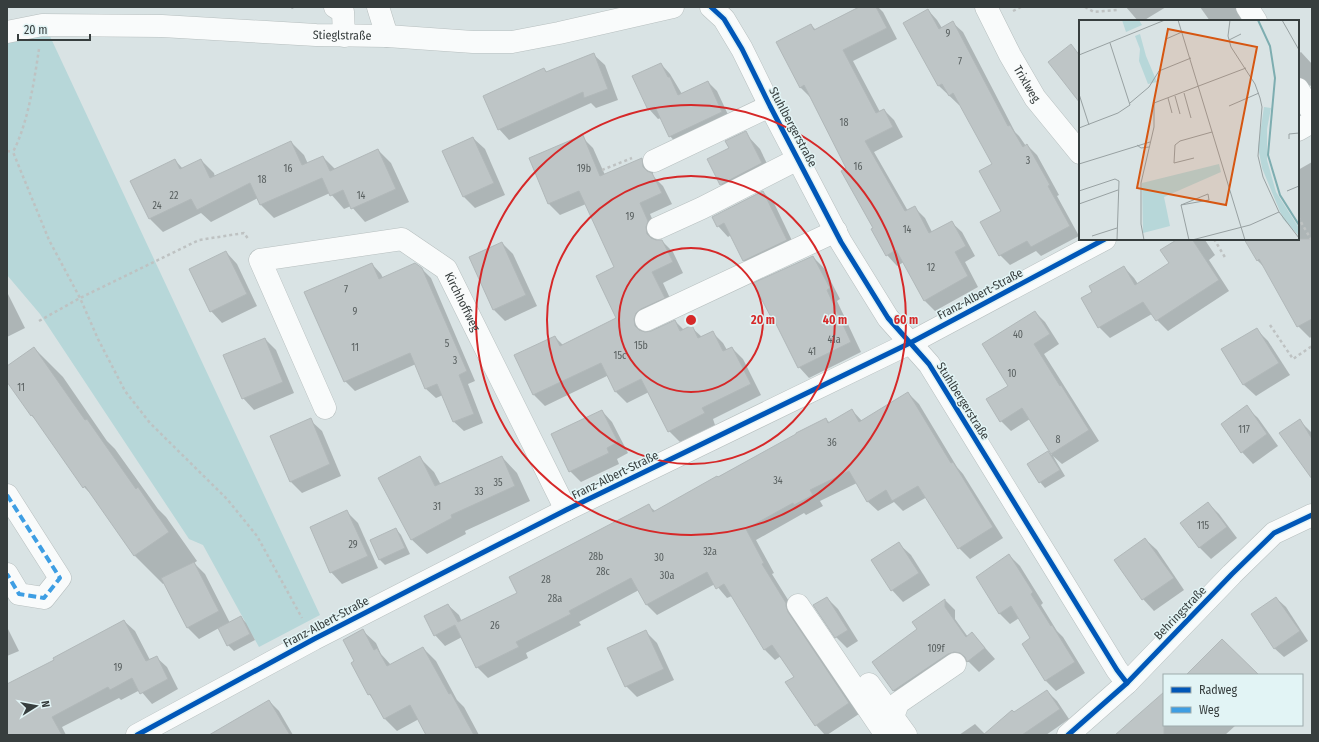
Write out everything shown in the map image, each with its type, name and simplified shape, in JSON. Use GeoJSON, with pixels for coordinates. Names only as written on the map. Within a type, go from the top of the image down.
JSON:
{"type":"FeatureCollection","features":[{"type":"Feature","properties":{"kind":"street"},"geometry":{"type":"LineString","coordinates":[[336,7],[343,12],[344,36]]}},
{"type":"Feature","properties":{"kind":"street"},"geometry":{"type":"LineString","coordinates":[[378,7],[387,36]]}},
{"type":"Feature","properties":{"kind":"street","name":"Stieglstraße"},"geometry":{"type":"LineString","coordinates":[[7,32],[42,25],[162,26],[344,36],[387,36],[473,42],[512,42],[673,7]]}},
{"type":"Feature","properties":{"kind":"street","name":"Stuhlbergerstraße"},"geometry":{"type":"LineString","coordinates":[[711,7],[724,18],[742,49],[838,236],[888,318],[929,364],[1116,670],[1127,682]]}},
{"type":"Feature","properties":{"kind":"street","name":"Trixlweg"},"geometry":{"type":"LineString","coordinates":[[986,7],[1010,55],[1035,98],[1079,152]]}},
{"type":"Feature","properties":{"kind":"street"},"geometry":{"type":"LineString","coordinates":[[1247,7],[1255,20]]}},
{"type":"Feature","properties":{"kind":"street"},"geometry":{"type":"LineString","coordinates":[[1299,92],[1312,112]]}},
{"type":"Feature","properties":{"kind":"street"},"geometry":{"type":"LineString","coordinates":[[654,161],[770,106]]}},
{"type":"Feature","properties":{"kind":"street"},"geometry":{"type":"LineString","coordinates":[[1299,129],[1312,122]]}},
{"type":"Feature","properties":{"kind":"street"},"geometry":{"type":"LineString","coordinates":[[658,228],[702,208],[798,159]]}},
{"type":"Feature","properties":{"kind":"street"},"geometry":{"type":"LineString","coordinates":[[646,320],[838,236]]}},
{"type":"Feature","properties":{"kind":"street"},"geometry":{"type":"LineString","coordinates":[[673,321],[838,236]]}},
{"type":"Feature","properties":{"kind":"street","name":"Kirchhoffweg"},"geometry":{"type":"LineString","coordinates":[[260,260],[402,238],[446,269],[566,510]]}},
{"type":"Feature","properties":{"kind":"street","name":"Franz-Albert-Straße"},"geometry":{"type":"LineString","coordinates":[[138,735],[314,639],[566,510],[910,342],[1103,240]]}},
{"type":"Feature","properties":{"kind":"street"},"geometry":{"type":"LineString","coordinates":[[260,260],[325,408]]}},
{"type":"Feature","properties":{"kind":"street"},"geometry":{"type":"LineString","coordinates":[[7,495],[60,578],[44,598],[19,594],[7,574]]}},
{"type":"Feature","properties":{"kind":"street","name":"Behringstraße"},"geometry":{"type":"LineString","coordinates":[[1068,735],[1127,682],[1274,533],[1312,516]]}},
{"type":"Feature","properties":{"kind":"street"},"geometry":{"type":"LineString","coordinates":[[798,606],[890,726],[906,735]]}},
{"type":"Feature","properties":{"kind":"street"},"geometry":{"type":"LineString","coordinates":[[838,643],[890,726]]}},
{"type":"Feature","properties":{"kind":"street"},"geometry":{"type":"LineString","coordinates":[[890,726],[898,703],[955,664]]}},
{"type":"Feature","properties":{"kind":"path"},"geometry":{"type":"LineString","coordinates":[[1085,7],[1094,12],[1118,10]]}},
{"type":"Feature","properties":{"kind":"path"},"geometry":{"type":"LineString","coordinates":[[13,152],[18,143],[33,89],[42,25]]}},
{"type":"Feature","properties":{"kind":"path"},"geometry":{"type":"LineString","coordinates":[[7,151],[13,152]]}},
{"type":"Feature","properties":{"kind":"path"},"geometry":{"type":"LineString","coordinates":[[13,152],[49,240],[80,298],[98,339],[125,391],[150,424],[226,499],[257,536],[314,639]]}},
{"type":"Feature","properties":{"kind":"path"},"geometry":{"type":"LineString","coordinates":[[1299,219],[1312,241]]}},
{"type":"Feature","properties":{"kind":"path"},"geometry":{"type":"LineString","coordinates":[[39,321],[80,298],[199,240],[244,233],[260,260]]}},
{"type":"Feature","properties":{"kind":"path"},"geometry":{"type":"LineString","coordinates":[[1215,240],[1226,259]]}},
{"type":"Feature","properties":{"kind":"path"},"geometry":{"type":"LineString","coordinates":[[1270,325],[1293,359],[1312,346]]}},
{"type":"Feature","properties":{"kind":"shaded area"},"geometry":{"type":"Polygon","coordinates":[[[48,32],[320,615],[259,647],[203,545],[189,539],[40,314],[7,275],[7,42],[48,32]]]}},
{"type":"Feature","properties":{"kind":"building"},"geometry":{"type":"Polygon","coordinates":[[[859,7],[876,7],[887,28],[843,50],[876,113],[884,109],[893,127],[865,141],[905,211],[915,206],[929,233],[952,221],[966,246],[955,252],[968,276],[924,301],[896,250],[886,256],[871,229],[873,228],[841,171],[846,168],[804,85],[800,88],[776,42],[811,24],[814,30],[859,7]]]}},
{"type":"Feature","properties":{"kind":"building"},"geometry":{"type":"Polygon","coordinates":[[[928,9],[939,29],[953,21],[1008,126],[1010,125],[1023,147],[1027,144],[1050,185],[1048,186],[1070,226],[1031,247],[1027,241],[999,256],[980,222],[1001,211],[979,171],[992,164],[953,93],[949,96],[942,84],[938,86],[903,23],[928,9]]]}},
{"type":"Feature","properties":{"kind":"building"},"geometry":{"type":"Polygon","coordinates":[[[1071,44],[1079,55],[1079,102],[1048,62],[1071,44]]]}},
{"type":"Feature","properties":{"kind":"building"},"geometry":{"type":"Polygon","coordinates":[[[594,53],[608,89],[584,98],[583,92],[498,130],[483,96],[544,68],[546,72],[594,53]]]}},
{"type":"Feature","properties":{"kind":"building"},"geometry":{"type":"Polygon","coordinates":[[[661,63],[668,77],[670,77],[678,95],[708,81],[722,112],[669,137],[655,107],[648,110],[632,76],[661,63]]]}},
{"type":"Feature","properties":{"kind":"building"},"geometry":{"type":"Polygon","coordinates":[[[746,131],[762,163],[720,185],[707,159],[729,148],[725,141],[746,131]]]}},
{"type":"Feature","properties":{"kind":"building"},"geometry":{"type":"Polygon","coordinates":[[[583,135],[600,176],[642,158],[643,167],[652,173],[662,193],[640,203],[648,221],[646,227],[647,234],[656,240],[662,240],[673,262],[652,272],[665,298],[641,309],[636,313],[634,319],[635,326],[639,330],[645,332],[651,331],[675,320],[680,331],[692,325],[698,338],[713,331],[723,351],[732,347],[751,384],[702,408],[705,413],[668,432],[641,379],[615,392],[601,363],[533,395],[514,355],[555,336],[560,346],[616,318],[596,276],[614,267],[579,191],[548,204],[529,158],[583,135]]]}},
{"type":"Feature","properties":{"kind":"building"},"geometry":{"type":"Polygon","coordinates":[[[473,137],[494,183],[463,197],[442,151],[473,137]]]}},
{"type":"Feature","properties":{"kind":"building"},"geometry":{"type":"Polygon","coordinates":[[[291,141],[302,165],[323,156],[330,171],[378,149],[396,189],[351,209],[343,190],[330,196],[322,178],[260,205],[250,183],[197,210],[191,199],[149,219],[130,181],[175,159],[180,169],[201,159],[210,178],[291,141]]]}},
{"type":"Feature","properties":{"kind":"building"},"geometry":{"type":"Polygon","coordinates":[[[763,191],[787,240],[743,261],[724,223],[717,227],[712,217],[763,191]]]}},
{"type":"Feature","properties":{"kind":"building"},"geometry":{"type":"Polygon","coordinates":[[[1312,239],[1312,319],[1297,327],[1259,259],[1257,261],[1245,240],[1312,239]]]}},
{"type":"Feature","properties":{"kind":"building"},"geometry":{"type":"Polygon","coordinates":[[[1176,240],[1193,240],[1219,280],[1156,321],[1143,302],[1098,328],[1081,298],[1092,292],[1089,286],[1124,266],[1135,285],[1169,263],[1160,250],[1176,240]]]}},
{"type":"Feature","properties":{"kind":"building"},"geometry":{"type":"Polygon","coordinates":[[[502,242],[526,295],[493,310],[469,257],[502,242]]]}},
{"type":"Feature","properties":{"kind":"building"},"geometry":{"type":"Polygon","coordinates":[[[226,251],[247,294],[210,312],[189,269],[226,251]]]}},
{"type":"Feature","properties":{"kind":"building"},"geometry":{"type":"Polygon","coordinates":[[[813,256],[830,288],[827,290],[851,342],[798,368],[773,318],[772,319],[753,283],[813,256]]]}},
{"type":"Feature","properties":{"kind":"building"},"geometry":{"type":"Polygon","coordinates":[[[372,263],[379,279],[415,263],[422,268],[467,371],[459,375],[474,414],[453,422],[437,384],[425,389],[410,353],[344,382],[304,292],[372,263]]]}},
{"type":"Feature","properties":{"kind":"building"},"geometry":{"type":"Polygon","coordinates":[[[1035,311],[1050,334],[1034,344],[1089,430],[1051,454],[1022,408],[1000,422],[986,399],[1008,386],[982,344],[1035,311]]]}},
{"type":"Feature","properties":{"kind":"building"},"geometry":{"type":"Polygon","coordinates":[[[1257,328],[1279,363],[1243,385],[1221,349],[1257,328]]]}},
{"type":"Feature","properties":{"kind":"building"},"geometry":{"type":"Polygon","coordinates":[[[265,338],[283,382],[242,399],[223,355],[265,338]]]}},
{"type":"Feature","properties":{"kind":"building"},"geometry":{"type":"Polygon","coordinates":[[[34,347],[85,420],[87,419],[136,489],[138,487],[169,532],[134,556],[85,486],[83,488],[7,382],[7,366],[34,347]]]}},
{"type":"Feature","properties":{"kind":"building"},"geometry":{"type":"Polygon","coordinates":[[[908,392],[951,463],[953,462],[993,527],[958,549],[918,486],[892,501],[886,490],[867,502],[849,471],[810,490],[813,495],[794,505],[793,503],[746,529],[764,563],[762,564],[786,603],[788,612],[849,703],[815,726],[785,682],[794,677],[772,645],[764,650],[724,584],[716,589],[707,572],[646,605],[631,578],[569,611],[571,614],[516,642],[519,647],[476,668],[455,625],[434,636],[424,616],[448,604],[458,622],[517,593],[509,577],[649,504],[653,512],[826,418],[828,423],[852,409],[859,422],[908,392]]]}},
{"type":"Feature","properties":{"kind":"building"},"geometry":{"type":"Polygon","coordinates":[[[1247,405],[1267,434],[1241,453],[1221,424],[1247,405]]]}},
{"type":"Feature","properties":{"kind":"building"},"geometry":{"type":"Polygon","coordinates":[[[602,410],[618,442],[607,448],[609,453],[569,472],[551,434],[602,410]]]}},
{"type":"Feature","properties":{"kind":"building"},"geometry":{"type":"Polygon","coordinates":[[[311,418],[330,464],[290,482],[270,436],[311,418]]]}},
{"type":"Feature","properties":{"kind":"building"},"geometry":{"type":"Polygon","coordinates":[[[1300,419],[1312,439],[1312,479],[1279,433],[1300,419]]]}},
{"type":"Feature","properties":{"kind":"building"},"geometry":{"type":"Polygon","coordinates":[[[1048,451],[1060,470],[1039,483],[1027,464],[1048,451]]]}},
{"type":"Feature","properties":{"kind":"building"},"geometry":{"type":"Polygon","coordinates":[[[420,456],[435,486],[502,456],[515,486],[451,515],[452,518],[411,540],[378,478],[420,456]]]}},
{"type":"Feature","properties":{"kind":"building"},"geometry":{"type":"Polygon","coordinates":[[[1208,502],[1227,527],[1199,548],[1180,523],[1208,502]]]}},
{"type":"Feature","properties":{"kind":"building"},"geometry":{"type":"Polygon","coordinates":[[[347,510],[368,556],[330,573],[310,527],[347,510]]]}},
{"type":"Feature","properties":{"kind":"building"},"geometry":{"type":"Polygon","coordinates":[[[396,528],[405,548],[379,560],[370,540],[396,528]]]}},
{"type":"Feature","properties":{"kind":"building"},"geometry":{"type":"Polygon","coordinates":[[[1145,538],[1174,578],[1142,600],[1114,560],[1145,538]]]}},
{"type":"Feature","properties":{"kind":"building"},"geometry":{"type":"Polygon","coordinates":[[[899,542],[919,573],[891,591],[871,560],[899,542]]]}},
{"type":"Feature","properties":{"kind":"building"},"geometry":{"type":"Polygon","coordinates":[[[1009,554],[1033,592],[1031,594],[1075,662],[1045,681],[1022,644],[1030,638],[1011,606],[999,614],[976,577],[1009,554]]]}},
{"type":"Feature","properties":{"kind":"building"},"geometry":{"type":"Polygon","coordinates":[[[194,562],[219,611],[187,628],[161,578],[194,562]]]}},
{"type":"Feature","properties":{"kind":"building"},"geometry":{"type":"Polygon","coordinates":[[[827,597],[848,630],[835,638],[813,605],[827,597]]]}},
{"type":"Feature","properties":{"kind":"building"},"geometry":{"type":"Polygon","coordinates":[[[1276,597],[1300,631],[1274,649],[1251,614],[1276,597]]]}},
{"type":"Feature","properties":{"kind":"building"},"geometry":{"type":"Polygon","coordinates":[[[945,599],[945,607],[966,637],[972,632],[985,648],[967,662],[965,657],[960,653],[954,652],[948,654],[893,691],[872,662],[917,629],[912,622],[945,599]]]}},
{"type":"Feature","properties":{"kind":"building"},"geometry":{"type":"Polygon","coordinates":[[[241,616],[250,634],[227,646],[218,628],[241,616]]]}},
{"type":"Feature","properties":{"kind":"building"},"geometry":{"type":"Polygon","coordinates":[[[124,620],[146,661],[157,656],[168,679],[140,694],[132,678],[110,690],[108,687],[52,717],[62,735],[7,735],[7,684],[54,660],[53,658],[124,620]]]}},
{"type":"Feature","properties":{"kind":"building"},"geometry":{"type":"Polygon","coordinates":[[[363,629],[374,650],[377,648],[387,666],[423,647],[474,735],[426,735],[410,705],[384,719],[370,694],[368,695],[351,663],[354,661],[343,640],[363,629]]]}},
{"type":"Feature","properties":{"kind":"building"},"geometry":{"type":"Polygon","coordinates":[[[646,630],[664,669],[625,687],[607,648],[646,630]]]}},
{"type":"Feature","properties":{"kind":"building"},"geometry":{"type":"Polygon","coordinates":[[[1222,639],[1258,674],[1187,674],[1222,639]]]}},
{"type":"Feature","properties":{"kind":"building"},"geometry":{"type":"Polygon","coordinates":[[[1047,690],[1060,709],[1022,735],[983,735],[1012,710],[1014,712],[1047,690]]]}},
{"type":"Feature","properties":{"kind":"building"},"geometry":{"type":"Polygon","coordinates":[[[1163,693],[1164,735],[1115,735],[1163,693]]]}},
{"type":"Feature","properties":{"kind":"building"},"geometry":{"type":"Polygon","coordinates":[[[269,700],[290,735],[209,735],[269,700]]]}},
{"type":"Feature","properties":{"kind":"marked path"},"geometry":{"type":"LineString","coordinates":[[7,495],[60,578],[44,598],[19,594],[7,574]]}},
{"type":"Feature","properties":{"kind":"cycle path"},"geometry":{"type":"LineString","coordinates":[[711,7],[724,19],[742,49],[841,242],[888,318],[929,364],[1117,670],[1127,683]]}},
{"type":"Feature","properties":{"kind":"cycle path"},"geometry":{"type":"LineString","coordinates":[[137,735],[314,639],[566,510],[910,343],[1103,240]]}},
{"type":"Feature","properties":{"kind":"cycle path"},"geometry":{"type":"LineString","coordinates":[[1068,735],[1127,683],[1232,574],[1274,533],[1312,515]]}}]}
